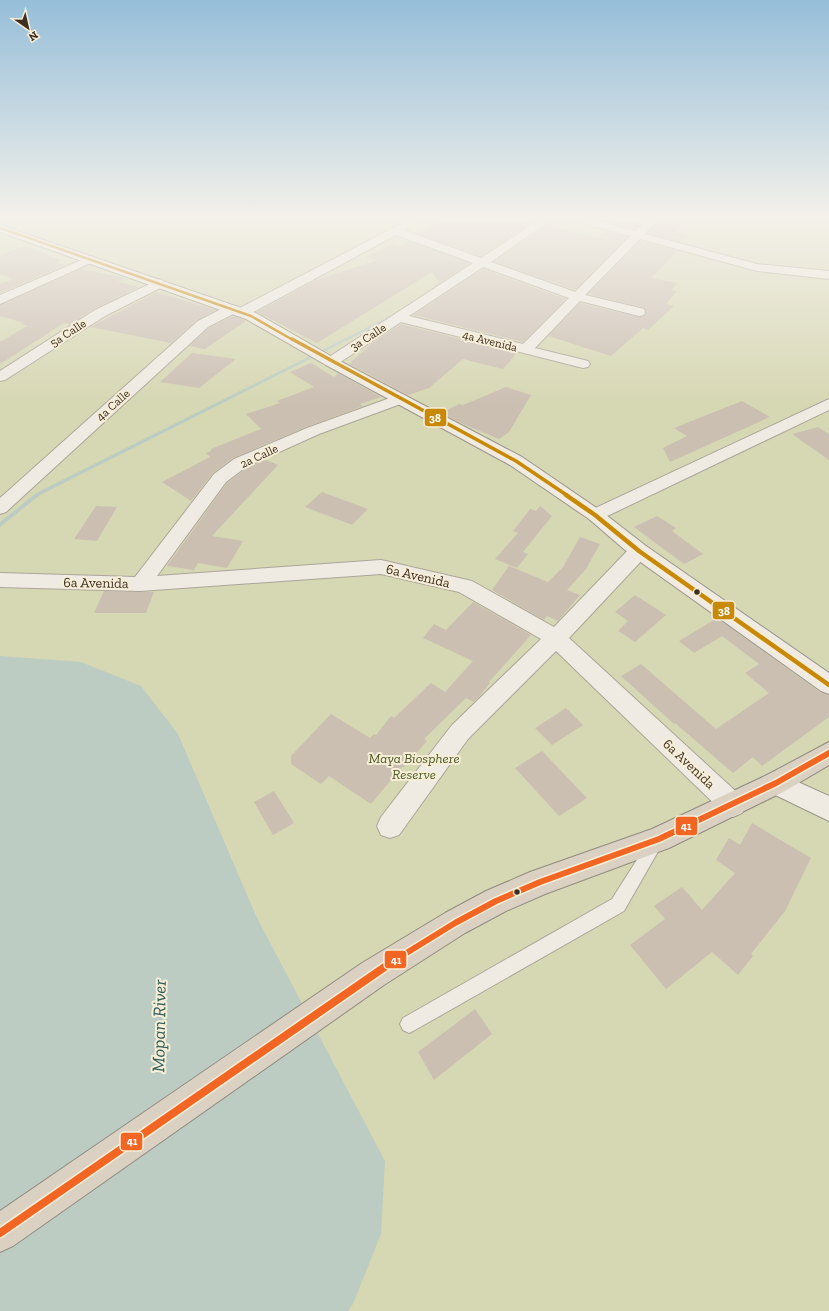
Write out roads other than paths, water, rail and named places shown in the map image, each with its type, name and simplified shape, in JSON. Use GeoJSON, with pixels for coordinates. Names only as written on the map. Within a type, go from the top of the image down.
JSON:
{"type":"FeatureCollection","features":[{"type":"Feature","properties":{"kind":"highway"},"geometry":{"type":"LineString","coordinates":[[0,1234],[373,974],[455,923],[496,901],[540,882],[659,839],[776,783],[829,752]]}},
{"type":"Feature","properties":{"kind":"street"},"geometry":{"type":"LineString","coordinates":[[0,300],[41,281]]}},
{"type":"Feature","properties":{"kind":"street"},"geometry":{"type":"LineString","coordinates":[[155,281],[251,316],[331,362],[516,461],[596,515],[639,551],[829,685]]}},
{"type":"Feature","properties":{"kind":"street","name":"4a Calle"},"geometry":{"type":"LineString","coordinates":[[0,508],[203,324],[236,311],[295,281]]}},
{"type":"Feature","properties":{"kind":"street","name":"3a Calle"},"geometry":{"type":"LineString","coordinates":[[331,362],[453,281]]}},
{"type":"Feature","properties":{"kind":"street"},"geometry":{"type":"LineString","coordinates":[[534,281],[577,297],[639,312]]}},
{"type":"Feature","properties":{"kind":"street"},"geometry":{"type":"LineString","coordinates":[[525,350],[592,281]]}},
{"type":"Feature","properties":{"kind":"street","name":"5a Calle"},"geometry":{"type":"LineString","coordinates":[[0,377],[100,313],[160,283]]}},
{"type":"Feature","properties":{"kind":"street","name":"4a Avenida"},"geometry":{"type":"LineString","coordinates":[[398,317],[583,364]]}},
{"type":"Feature","properties":{"kind":"street","name":"2a Calle"},"geometry":{"type":"LineString","coordinates":[[140,584],[220,478],[240,463],[313,431],[401,399]]}},
{"type":"Feature","properties":{"kind":"street"},"geometry":{"type":"LineString","coordinates":[[596,515],[829,404]]}},
{"type":"Feature","properties":{"kind":"street"},"geometry":{"type":"LineString","coordinates":[[390,826],[460,732],[556,638],[639,551]]}},
{"type":"Feature","properties":{"kind":"street","name":"6a Avenida"},"geometry":{"type":"LineString","coordinates":[[0,580],[140,584],[380,567],[465,586],[556,638],[733,804]]}},
{"type":"Feature","properties":{"kind":"street"},"geometry":{"type":"LineString","coordinates":[[776,783],[829,809]]}},
{"type":"Feature","properties":{"kind":"lane"},"geometry":{"type":"LineString","coordinates":[[409,1024],[618,905],[659,839]]}},
{"type":"Feature","properties":{"kind":"water","name":"Mopan River"},"geometry":{"type":"Polygon","coordinates":[[[0,656],[81,662],[141,686],[178,734],[257,918],[385,1161],[381,1234],[353,1304],[348,1311],[0,1311],[0,656]]]}},
{"type":"Feature","properties":{"kind":"waterway"},"geometry":{"type":"LineString","coordinates":[[451,287],[463,281]]}},
{"type":"Feature","properties":{"kind":"waterway"},"geometry":{"type":"LineString","coordinates":[[0,525],[38,494],[395,315]]}},
{"type":"Feature","properties":{"kind":"park label","name":"Maya Biosphere Reserve"},"geometry":{"type":"Point","coordinates":[414,766]}}]}
